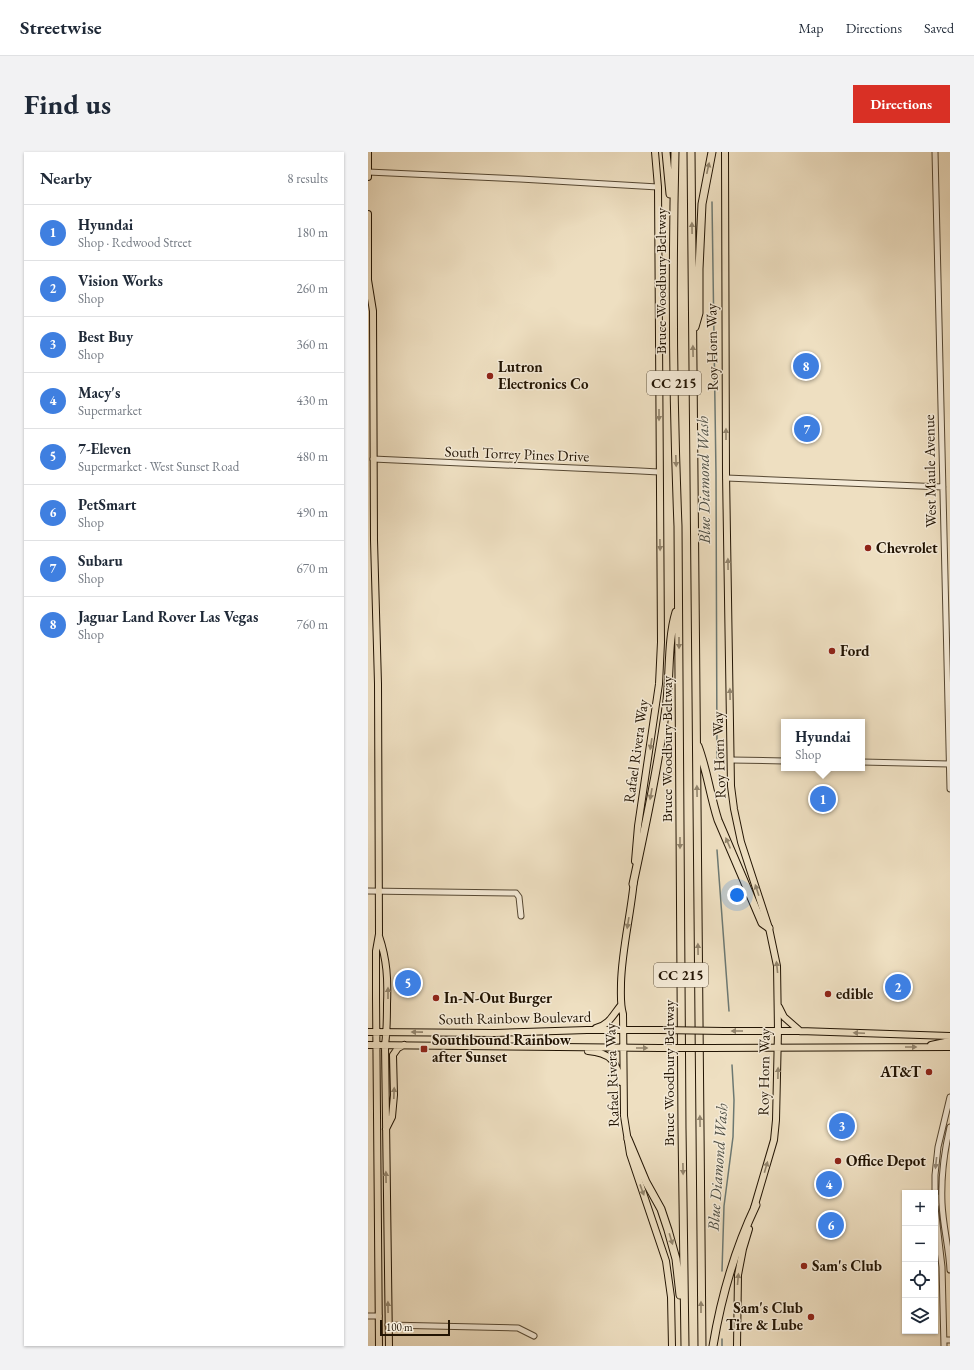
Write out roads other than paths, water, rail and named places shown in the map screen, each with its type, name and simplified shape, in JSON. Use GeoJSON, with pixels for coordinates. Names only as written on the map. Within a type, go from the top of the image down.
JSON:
{"type":"FeatureCollection","features":[{"type":"Feature","properties":{"kind":"highway"},"geometry":{"type":"LineString","coordinates":[[666,152],[669,174],[673,240]]}},
{"type":"Feature","properties":{"kind":"highway","name":"Bruce Woodbury Beltway"},"geometry":{"type":"LineString","coordinates":[[675,152],[673,322],[679,604],[685,1346]]}},
{"type":"Feature","properties":{"kind":"highway","name":"Bruce Woodbury Beltway"},"geometry":{"type":"LineString","coordinates":[[691,152],[702,1346]]}},
{"type":"Feature","properties":{"kind":"highway"},"geometry":{"type":"LineString","coordinates":[[692,337],[699,313],[699,269],[702,204],[712,152]]}},
{"type":"Feature","properties":{"kind":"highway"},"geometry":{"type":"LineString","coordinates":[[633,884],[664,721],[673,622],[679,604]]}},
{"type":"Feature","properties":{"kind":"highway"},"geometry":{"type":"LineString","coordinates":[[696,740],[708,778],[718,820],[762,923],[769,928]]}},
{"type":"Feature","properties":{"kind":"highway"},"geometry":{"type":"LineString","coordinates":[[628,1139],[646,1182],[660,1209],[672,1243],[676,1259],[680,1293],[682,1346]]}},
{"type":"Feature","properties":{"kind":"highway"},"geometry":{"type":"LineString","coordinates":[[713,1346],[718,1320],[743,1231],[756,1205]]}},
{"type":"Feature","properties":{"kind":"main road"},"geometry":{"type":"LineString","coordinates":[[368,152],[368,178]]}},
{"type":"Feature","properties":{"kind":"main road","name":"Rafael Rivera Way"},"geometry":{"type":"LineString","coordinates":[[655,152],[658,187],[661,656],[655,715],[638,826],[633,884],[623,960],[621,1006],[623,1014],[624,1116],[630,1154],[666,1261],[671,1297],[672,1346]]}},
{"type":"Feature","properties":{"kind":"main road","name":"Roy Horn Way"},"geometry":{"type":"LineString","coordinates":[[724,152],[726,478],[733,802],[741,842],[769,928],[777,966],[778,1006],[777,1104],[774,1140],[743,1249],[738,1275],[737,1346]]}},
{"type":"Feature","properties":{"kind":"main road"},"geometry":{"type":"LineString","coordinates":[[368,214],[368,280],[373,311],[374,540],[378,707],[379,934],[376,951],[376,1044],[379,1346]]}},
{"type":"Feature","properties":{"kind":"main road"},"geometry":{"type":"LineString","coordinates":[[379,934],[385,953],[388,974],[387,1032],[385,1045],[389,1346]]}},
{"type":"Feature","properties":{"kind":"main road"},"geometry":{"type":"LineString","coordinates":[[587,1030],[603,1026],[612,1019],[621,1006]]}},
{"type":"Feature","properties":{"kind":"main road"},"geometry":{"type":"LineString","coordinates":[[778,1006],[784,1017],[800,1031]]}},
{"type":"Feature","properties":{"kind":"main road","name":"South Rainbow Boulevard"},"geometry":{"type":"LineString","coordinates":[[368,1032],[495,1033],[587,1030],[660,1030],[800,1031],[950,1036]]}},
{"type":"Feature","properties":{"kind":"main road"},"geometry":{"type":"LineString","coordinates":[[924,1047],[950,1041]]}},
{"type":"Feature","properties":{"kind":"main road","name":"South Rainbow Boulevard"},"geometry":{"type":"LineString","coordinates":[[368,1044],[623,1048],[950,1047]]}},
{"type":"Feature","properties":{"kind":"main road"},"geometry":{"type":"LineString","coordinates":[[386,1130],[392,1117],[394,1095],[393,1055],[398,1048],[406,1044]]}},
{"type":"Feature","properties":{"kind":"main road"},"geometry":{"type":"LineString","coordinates":[[538,1046],[558,1050],[602,1053],[612,1059],[615,1063],[624,1091]]}},
{"type":"Feature","properties":{"kind":"main road"},"geometry":{"type":"LineString","coordinates":[[377,1130],[386,1130]]}},
{"type":"Feature","properties":{"kind":"main road"},"geometry":{"type":"LineString","coordinates":[[378,1216],[387,1216]]}},
{"type":"Feature","properties":{"kind":"street","name":"West Maule Avenue"},"geometry":{"type":"LineString","coordinates":[[935,152],[950,789]]}},
{"type":"Feature","properties":{"kind":"street"},"geometry":{"type":"LineString","coordinates":[[368,172],[658,187]]}},
{"type":"Feature","properties":{"kind":"street","name":"South Torrey Pines Drive"},"geometry":{"type":"LineString","coordinates":[[373,459],[513,466],[556,466],[659,472]]}},
{"type":"Feature","properties":{"kind":"street"},"geometry":{"type":"LineString","coordinates":[[726,478],[943,487]]}},
{"type":"Feature","properties":{"kind":"street"},"geometry":{"type":"LineString","coordinates":[[731,760],[781,761]]}},
{"type":"Feature","properties":{"kind":"street"},"geometry":{"type":"LineString","coordinates":[[865,762],[949,764]]}},
{"type":"Feature","properties":{"kind":"street"},"geometry":{"type":"LineString","coordinates":[[368,891],[516,893],[519,897],[521,916]]}},
{"type":"Feature","properties":{"kind":"street"},"geometry":{"type":"LineString","coordinates":[[935,1190],[938,1147],[950,1097]]}},
{"type":"Feature","properties":{"kind":"street"},"geometry":{"type":"LineString","coordinates":[[950,1127],[945,1148],[942,1202],[950,1270]]}},
{"type":"Feature","properties":{"kind":"street"},"geometry":{"type":"LineString","coordinates":[[937,1226],[942,1267],[944,1346]]}},
{"type":"Feature","properties":{"kind":"street"},"geometry":{"type":"LineString","coordinates":[[368,1316],[379,1316]]}},
{"type":"Feature","properties":{"kind":"street"},"geometry":{"type":"LineString","coordinates":[[388,1325],[518,1328],[534,1336]]}},
{"type":"Feature","properties":{"kind":"street"},"geometry":{"type":"LineString","coordinates":[[944,1340],[950,1340]]}},
{"type":"Feature","properties":{"kind":"waterway","name":"Blue Diamond Wash"},"geometry":{"type":"LineString","coordinates":[[712,202],[716,474],[717,758]]}},
{"type":"Feature","properties":{"kind":"waterway","name":"Blue Diamond Wash"},"geometry":{"type":"LineString","coordinates":[[717,850],[729,1011]]}},
{"type":"Feature","properties":{"kind":"waterway","name":"Blue Diamond Wash"},"geometry":{"type":"LineString","coordinates":[[722,1271],[724,1206],[733,1137],[734,1100],[732,1065]]}},
{"type":"Feature","properties":{"kind":"waterway","name":"Blue Diamond Wash"},"geometry":{"type":"LineString","coordinates":[[722,1339],[722,1346]]}},
{"type":"Feature","properties":{"kind":"place","name":"Jaguar Land Rover Las Vegas"},"geometry":{"type":"Point","coordinates":[806,366]}},
{"type":"Feature","properties":{"kind":"place","name":"Lutron Electronics Co"},"geometry":{"type":"Point","coordinates":[490,376]}},
{"type":"Feature","properties":{"kind":"place","name":"Subaru"},"geometry":{"type":"Point","coordinates":[807,429]}},
{"type":"Feature","properties":{"kind":"place","name":"Chevrolet"},"geometry":{"type":"Point","coordinates":[868,548]}},
{"type":"Feature","properties":{"kind":"place","name":"Ford"},"geometry":{"type":"Point","coordinates":[832,651]}},
{"type":"Feature","properties":{"kind":"place","name":"Hyundai"},"geometry":{"type":"Point","coordinates":[823,799]}},
{"type":"Feature","properties":{"kind":"place","name":"7-Eleven"},"geometry":{"type":"Point","coordinates":[408,983]}},
{"type":"Feature","properties":{"kind":"place","name":"Vision Works"},"geometry":{"type":"Point","coordinates":[898,987]}},
{"type":"Feature","properties":{"kind":"place","name":"edible"},"geometry":{"type":"Point","coordinates":[828,994]}},
{"type":"Feature","properties":{"kind":"place","name":"In-N-Out Burger"},"geometry":{"type":"Point","coordinates":[436,998]}},
{"type":"Feature","properties":{"kind":"place","name":"Southbound Rainbow after Sunset"},"geometry":{"type":"Point","coordinates":[424,1049]}},
{"type":"Feature","properties":{"kind":"place","name":"AT&T"},"geometry":{"type":"Point","coordinates":[929,1072]}},
{"type":"Feature","properties":{"kind":"place","name":"Best Buy"},"geometry":{"type":"Point","coordinates":[842,1126]}},
{"type":"Feature","properties":{"kind":"place","name":"Office Depot"},"geometry":{"type":"Point","coordinates":[838,1161]}},
{"type":"Feature","properties":{"kind":"place","name":"Macy's"},"geometry":{"type":"Point","coordinates":[829,1184]}},
{"type":"Feature","properties":{"kind":"place","name":"PetSmart"},"geometry":{"type":"Point","coordinates":[831,1225]}},
{"type":"Feature","properties":{"kind":"place","name":"Sam's Club"},"geometry":{"type":"Point","coordinates":[804,1266]}},
{"type":"Feature","properties":{"kind":"place","name":"Sam's Club Tire & Lube"},"geometry":{"type":"Point","coordinates":[811,1317]}}]}
